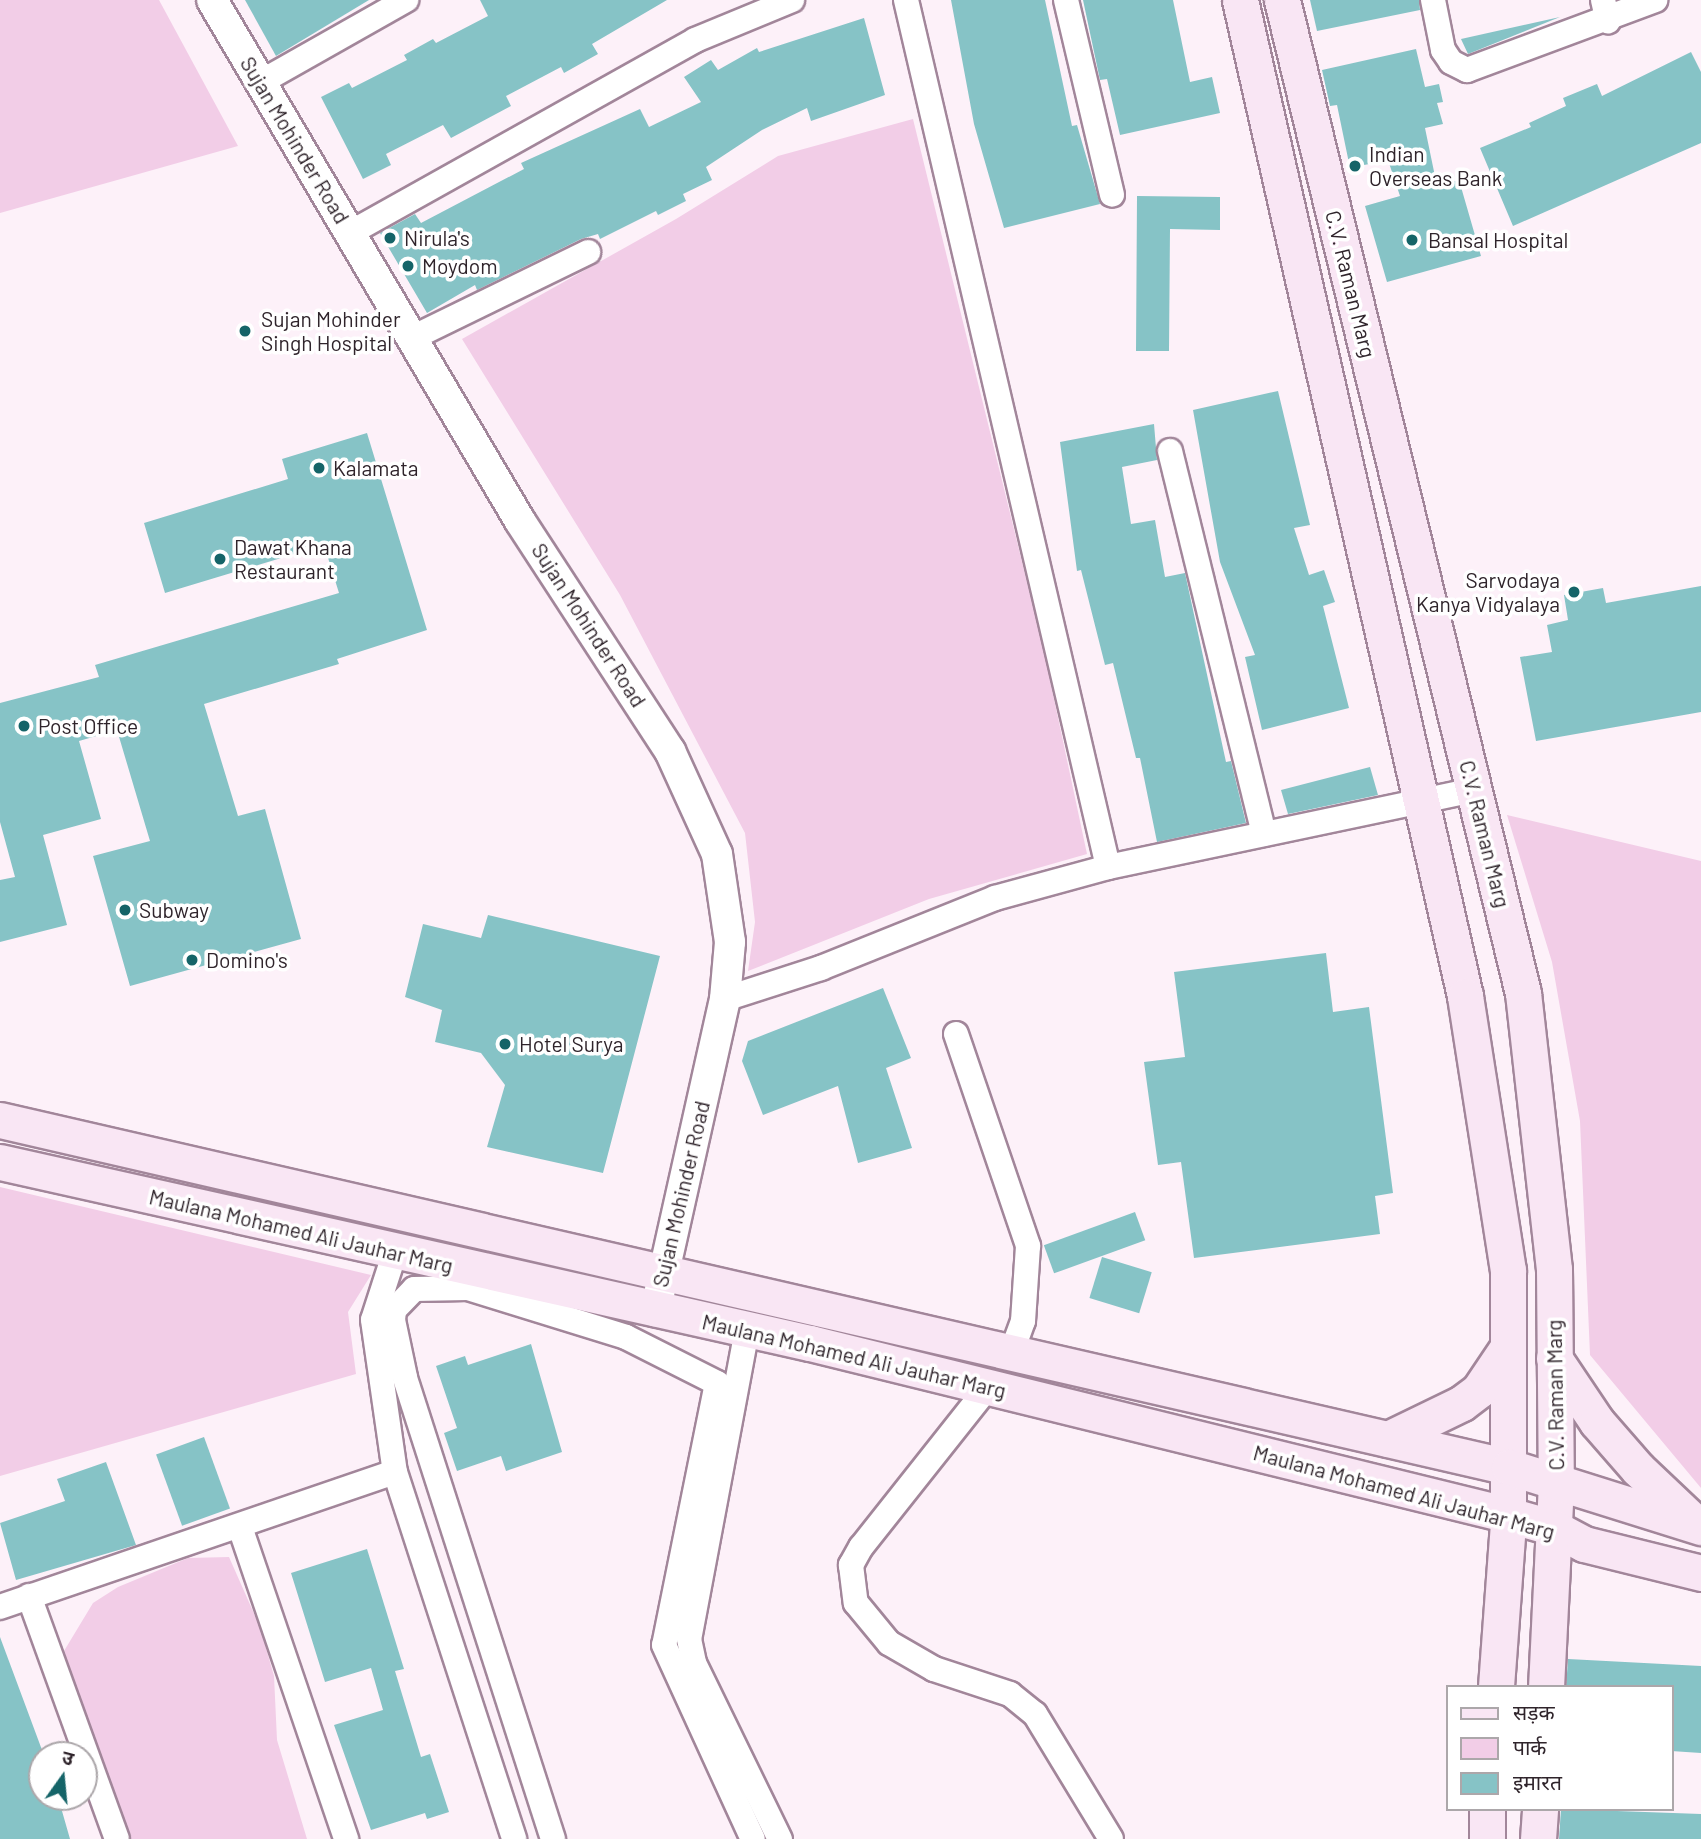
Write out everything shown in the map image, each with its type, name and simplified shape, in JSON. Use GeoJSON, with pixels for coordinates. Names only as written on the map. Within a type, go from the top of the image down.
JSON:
{"type":"FeatureCollection","features":[{"type":"Feature","properties":{"kind":"main road","name":"C.V. Raman Marg"},"geometry":{"type":"LineString","coordinates":[[1240,0],[1467,1009],[1508,1270],[1508,1516],[1496,1685]]}},
{"type":"Feature","properties":{"kind":"main road","name":"C.V. Raman Marg"},"geometry":{"type":"LineString","coordinates":[[1282,0],[1523,993],[1553,1269],[1556,1483],[1546,1685]]}},
{"type":"Feature","properties":{"kind":"main road","name":"Maulana Mohamed Ali Jauhar Marg"},"geometry":{"type":"LineString","coordinates":[[0,1120],[664,1275],[1508,1467],[1700,1526]]}},
{"type":"Feature","properties":{"kind":"main road","name":"Maulana Mohamed Ali Jauhar Marg"},"geometry":{"type":"LineString","coordinates":[[0,1162],[988,1387],[1508,1516],[1554,1528],[1584,1544],[1701,1573]]}},
{"type":"Feature","properties":{"kind":"main road"},"geometry":{"type":"LineString","coordinates":[[1388,1439],[1462,1403],[1479,1390],[1508,1347]]}},
{"type":"Feature","properties":{"kind":"main road"},"geometry":{"type":"LineString","coordinates":[[1554,1358],[1597,1422],[1638,1469],[1700,1526]]}},
{"type":"Feature","properties":{"kind":"main road"},"geometry":{"type":"LineString","coordinates":[[1487,1811],[1487,1839]]}},
{"type":"Feature","properties":{"kind":"main road"},"geometry":{"type":"LineString","coordinates":[[1538,1839],[1540,1811]]}},
{"type":"Feature","properties":{"kind":"street","name":"Sujan Mohinder Road"},"geometry":{"type":"LineString","coordinates":[[212,0],[520,521],[670,751],[717,854],[730,942],[725,999],[654,1311]]}},
{"type":"Feature","properties":{"kind":"street"},"geometry":{"type":"LineString","coordinates":[[261,82],[406,0]]}},
{"type":"Feature","properties":{"kind":"street"},"geometry":{"type":"LineString","coordinates":[[350,233],[695,40],[792,0]]}},
{"type":"Feature","properties":{"kind":"street"},"geometry":{"type":"LineString","coordinates":[[906,0],[1108,867]]}},
{"type":"Feature","properties":{"kind":"street"},"geometry":{"type":"LineString","coordinates":[[1066,0],[1112,195]]}},
{"type":"Feature","properties":{"kind":"street"},"geometry":{"type":"LineString","coordinates":[[1433,0],[1443,50],[1451,62],[1467,70],[1606,10],[1655,0]]}},
{"type":"Feature","properties":{"kind":"street"},"geometry":{"type":"LineString","coordinates":[[412,338],[588,252]]}},
{"type":"Feature","properties":{"kind":"street"},"geometry":{"type":"LineString","coordinates":[[1170,451],[1264,834]]}},
{"type":"Feature","properties":{"kind":"street"},"geometry":{"type":"LineString","coordinates":[[725,999],[821,968],[995,898],[1108,867],[1474,790]]}},
{"type":"Feature","properties":{"kind":"street"},"geometry":{"type":"LineString","coordinates":[[956,1034],[1028,1246],[1023,1321],[1011,1354]]}},
{"type":"Feature","properties":{"kind":"street"},"geometry":{"type":"LineString","coordinates":[[394,1252],[373,1320],[395,1472],[514,1839]]}},
{"type":"Feature","properties":{"kind":"street"},"geometry":{"type":"LineString","coordinates":[[553,1839],[405,1377],[393,1321],[394,1310],[414,1289],[468,1288],[574,1320],[626,1337],[717,1383],[664,1645],[753,1839]]}},
{"type":"Feature","properties":{"kind":"street"},"geometry":{"type":"LineString","coordinates":[[747,1330],[689,1639],[694,1663],[780,1839]]}},
{"type":"Feature","properties":{"kind":"street"},"geometry":{"type":"LineString","coordinates":[[988,1387],[861,1547],[851,1565],[856,1603],[889,1643],[934,1669],[1010,1694],[1034,1714],[1111,1839]]}},
{"type":"Feature","properties":{"kind":"street"},"geometry":{"type":"LineString","coordinates":[[0,1607],[395,1472]]}},
{"type":"Feature","properties":{"kind":"street"},"geometry":{"type":"LineString","coordinates":[[240,1527],[346,1839]]}},
{"type":"Feature","properties":{"kind":"street"},"geometry":{"type":"LineString","coordinates":[[29,1596],[117,1839]]}},
{"type":"Feature","properties":{"kind":"green space"},"geometry":{"type":"Polygon","coordinates":[[[0,0],[159,0],[238,146],[0,213],[0,0]]]}},
{"type":"Feature","properties":{"kind":"green space"},"geometry":{"type":"Polygon","coordinates":[[[913,119],[1043,647],[1087,854],[929,899],[748,971],[755,922],[745,833],[620,595],[462,339],[676,219],[778,156],[913,119]]]}},
{"type":"Feature","properties":{"kind":"green space"},"geometry":{"type":"Polygon","coordinates":[[[1507,815],[1701,861],[1701,1488],[1590,1355],[1580,1121],[1552,962],[1507,815]]]}},
{"type":"Feature","properties":{"kind":"green space"},"geometry":{"type":"Polygon","coordinates":[[[0,1187],[371,1275],[348,1312],[356,1374],[0,1476],[0,1187]]]}},
{"type":"Feature","properties":{"kind":"green space"},"geometry":{"type":"Polygon","coordinates":[[[229,1557],[260,1627],[274,1676],[277,1740],[307,1839],[123,1839],[98,1759],[98,1741],[92,1741],[64,1651],[93,1603],[118,1587],[188,1558],[229,1557]]]}},
{"type":"Feature","properties":{"kind":"building"},"geometry":{"type":"Polygon","coordinates":[[[245,0],[369,0],[276,56],[245,0]]]}},
{"type":"Feature","properties":{"kind":"building"},"geometry":{"type":"Polygon","coordinates":[[[480,0],[667,0],[592,44],[598,54],[564,73],[561,67],[506,96],[511,106],[451,138],[443,125],[386,154],[391,165],[363,179],[321,97],[349,83],[352,88],[407,60],[404,55],[433,39],[436,43],[488,16],[480,0]]]}},
{"type":"Feature","properties":{"kind":"building"},"geometry":{"type":"Polygon","coordinates":[[[951,0],[1045,0],[1072,126],[1077,125],[1100,204],[1004,228],[974,124],[951,0]]]}},
{"type":"Feature","properties":{"kind":"building"},"geometry":{"type":"Polygon","coordinates":[[[1083,0],[1173,0],[1190,82],[1212,77],[1220,113],[1120,135],[1107,79],[1100,80],[1083,0]]]}},
{"type":"Feature","properties":{"kind":"building"},"geometry":{"type":"Polygon","coordinates":[[[1310,0],[1419,0],[1420,10],[1317,31],[1310,0]]]}},
{"type":"Feature","properties":{"kind":"building"},"geometry":{"type":"Polygon","coordinates":[[[1560,17],[1468,54],[1461,39],[1560,17]]]}},
{"type":"Feature","properties":{"kind":"building"},"geometry":{"type":"Polygon","coordinates":[[[864,18],[885,95],[811,121],[807,108],[762,130],[706,167],[712,180],[683,194],[686,201],[658,215],[656,211],[600,239],[598,234],[581,239],[477,290],[475,285],[427,313],[380,233],[415,214],[421,223],[524,169],[521,163],[640,109],[649,127],[701,102],[684,77],[711,60],[718,70],[757,48],[759,52],[864,18]]]}},
{"type":"Feature","properties":{"kind":"building"},"geometry":{"type":"Polygon","coordinates":[[[1416,49],[1425,87],[1439,84],[1443,102],[1437,103],[1443,124],[1425,128],[1437,186],[1459,180],[1481,256],[1387,282],[1365,206],[1400,196],[1388,160],[1350,168],[1337,105],[1330,106],[1322,70],[1416,49]]]}},
{"type":"Feature","properties":{"kind":"building"},"geometry":{"type":"Polygon","coordinates":[[[1691,52],[1701,72],[1701,143],[1513,226],[1480,148],[1531,127],[1529,123],[1566,106],[1563,98],[1597,84],[1602,96],[1691,52]]]}},
{"type":"Feature","properties":{"kind":"building"},"geometry":{"type":"Polygon","coordinates":[[[1137,196],[1220,197],[1220,230],[1170,229],[1169,351],[1136,351],[1137,196]]]}},
{"type":"Feature","properties":{"kind":"building"},"geometry":{"type":"Polygon","coordinates":[[[1278,391],[1310,525],[1294,528],[1309,575],[1324,570],[1335,602],[1323,606],[1349,708],[1262,730],[1245,657],[1255,655],[1220,562],[1193,410],[1278,391]]]}},
{"type":"Feature","properties":{"kind":"building"},"geometry":{"type":"Polygon","coordinates":[[[1154,424],[1157,460],[1122,467],[1131,524],[1155,520],[1165,577],[1185,573],[1226,762],[1231,761],[1246,823],[1157,842],[1140,758],[1136,758],[1113,663],[1105,665],[1081,570],[1077,571],[1060,442],[1154,424]]]}},
{"type":"Feature","properties":{"kind":"building"},"geometry":{"type":"Polygon","coordinates":[[[367,433],[427,630],[337,659],[339,664],[204,704],[238,816],[265,809],[301,939],[130,986],[93,856],[150,841],[117,730],[79,741],[101,819],[43,835],[67,925],[0,942],[0,880],[15,877],[0,822],[0,703],[99,677],[95,665],[339,593],[324,545],[165,593],[144,523],[288,479],[282,459],[367,433]]]}},
{"type":"Feature","properties":{"kind":"building"},"geometry":{"type":"Polygon","coordinates":[[[1701,586],[1701,712],[1536,741],[1520,657],[1552,652],[1547,625],[1568,620],[1564,595],[1603,588],[1606,603],[1701,586]]]}},
{"type":"Feature","properties":{"kind":"building"},"geometry":{"type":"Polygon","coordinates":[[[1370,767],[1378,795],[1288,814],[1281,790],[1370,767]]]}},
{"type":"Feature","properties":{"kind":"building"},"geometry":{"type":"Polygon","coordinates":[[[488,915],[660,956],[603,1173],[487,1147],[505,1085],[481,1053],[435,1042],[442,1010],[405,997],[423,924],[481,938],[488,915]]]}},
{"type":"Feature","properties":{"kind":"building"},"geometry":{"type":"Polygon","coordinates":[[[1326,953],[1333,1012],[1369,1007],[1393,1193],[1375,1196],[1380,1234],[1194,1258],[1181,1162],[1158,1165],[1144,1062],[1185,1057],[1174,972],[1326,953]]]}},
{"type":"Feature","properties":{"kind":"building"},"geometry":{"type":"Polygon","coordinates":[[[883,988],[911,1058],[886,1068],[912,1148],[858,1163],[838,1086],[763,1115],[742,1061],[748,1041],[883,988]]]}},
{"type":"Feature","properties":{"kind":"building"},"geometry":{"type":"Polygon","coordinates":[[[1135,1212],[1145,1240],[1054,1273],[1044,1245],[1135,1212]]]}},
{"type":"Feature","properties":{"kind":"building"},"geometry":{"type":"Polygon","coordinates":[[[1102,1257],[1152,1272],[1139,1313],[1089,1298],[1102,1257]]]}},
{"type":"Feature","properties":{"kind":"building"},"geometry":{"type":"Polygon","coordinates":[[[531,1344],[562,1452],[506,1471],[501,1456],[457,1471],[444,1433],[457,1428],[436,1366],[465,1356],[468,1365],[531,1344]]]}},
{"type":"Feature","properties":{"kind":"building"},"geometry":{"type":"Polygon","coordinates":[[[204,1437],[230,1508],[182,1526],[156,1454],[204,1437]]]}},
{"type":"Feature","properties":{"kind":"building"},"geometry":{"type":"Polygon","coordinates":[[[106,1462],[136,1545],[16,1580],[0,1523],[65,1501],[57,1479],[106,1462]]]}},
{"type":"Feature","properties":{"kind":"building"},"geometry":{"type":"Polygon","coordinates":[[[367,1549],[404,1669],[395,1671],[421,1757],[430,1754],[449,1812],[427,1819],[425,1813],[371,1830],[334,1725],[383,1710],[371,1668],[325,1682],[291,1573],[367,1549]]]}},
{"type":"Feature","properties":{"kind":"building"},"geometry":{"type":"Polygon","coordinates":[[[0,1637],[39,1741],[28,1741],[28,1811],[62,1811],[70,1839],[0,1839],[0,1637]]]}},
{"type":"Feature","properties":{"kind":"building"},"geometry":{"type":"Polygon","coordinates":[[[1568,1659],[1701,1666],[1701,1753],[1673,1751],[1673,1685],[1566,1685],[1568,1659]]]}},
{"type":"Feature","properties":{"kind":"building"},"geometry":{"type":"Polygon","coordinates":[[[1561,1811],[1701,1814],[1701,1839],[1559,1839],[1561,1811]]]}},
{"type":"Feature","properties":{"kind":"place","name":"Indian Overseas Bank"},"geometry":{"type":"Point","coordinates":[1355,166]}},
{"type":"Feature","properties":{"kind":"place","name":"Nirula's"},"geometry":{"type":"Point","coordinates":[390,238]}},
{"type":"Feature","properties":{"kind":"place","name":"Bansal Hospital"},"geometry":{"type":"Point","coordinates":[1412,240]}},
{"type":"Feature","properties":{"kind":"place","name":"Moydom"},"geometry":{"type":"Point","coordinates":[408,266]}},
{"type":"Feature","properties":{"kind":"place","name":"Sujan Mohinder Singh Hospital"},"geometry":{"type":"Point","coordinates":[245,331]}},
{"type":"Feature","properties":{"kind":"place","name":"Kalamata"},"geometry":{"type":"Point","coordinates":[319,468]}},
{"type":"Feature","properties":{"kind":"place","name":"Dawat Khana Restaurant"},"geometry":{"type":"Point","coordinates":[220,559]}},
{"type":"Feature","properties":{"kind":"place","name":"Sarvodaya Kanya Vidyalaya"},"geometry":{"type":"Point","coordinates":[1574,592]}},
{"type":"Feature","properties":{"kind":"place","name":"Post Office"},"geometry":{"type":"Point","coordinates":[24,726]}},
{"type":"Feature","properties":{"kind":"place","name":"Subway"},"geometry":{"type":"Point","coordinates":[125,910]}},
{"type":"Feature","properties":{"kind":"place","name":"Domino's"},"geometry":{"type":"Point","coordinates":[192,960]}},
{"type":"Feature","properties":{"kind":"place","name":"Hotel Surya"},"geometry":{"type":"Point","coordinates":[505,1044]}}]}
